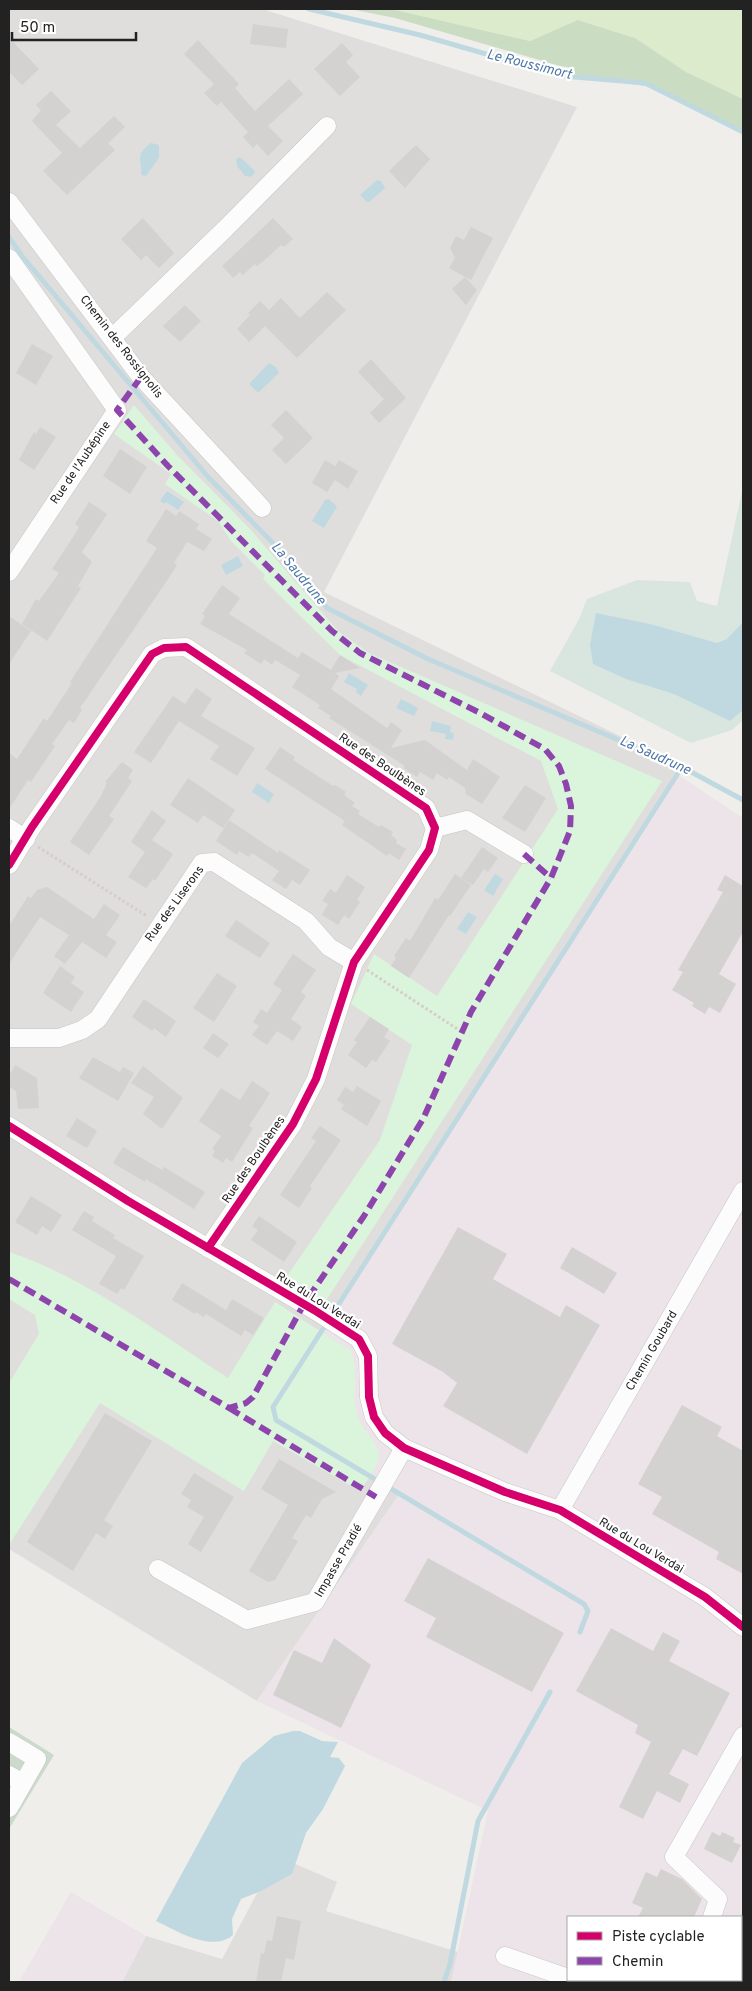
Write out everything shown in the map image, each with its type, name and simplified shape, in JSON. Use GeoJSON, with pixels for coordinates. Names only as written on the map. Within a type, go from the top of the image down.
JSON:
{"type":"FeatureCollection","features":[{"type":"Feature","properties":{"kind":"street"},"geometry":{"type":"LineString","coordinates":[[112,338],[225,230],[327,126]]}},
{"type":"Feature","properties":{"kind":"street","name":"Chemin des Rossignolis"},"geometry":{"type":"LineString","coordinates":[[9,202],[141,377],[262,508]]}},
{"type":"Feature","properties":{"kind":"street","name":"Rue de l'Aubépine"},"geometry":{"type":"LineString","coordinates":[[9,258],[116,410],[9,572]]}},
{"type":"Feature","properties":{"kind":"street","name":"Rue des Boulbènes"},"geometry":{"type":"LineString","coordinates":[[29,833],[152,654],[164,648],[186,647],[404,792],[426,808],[435,828],[429,850],[354,962],[316,1080],[293,1124],[208,1248]]}},
{"type":"Feature","properties":{"kind":"street"},"geometry":{"type":"LineString","coordinates":[[435,828],[467,820],[524,854]]}},
{"type":"Feature","properties":{"kind":"street"},"geometry":{"type":"LineString","coordinates":[[9,828],[29,833],[9,865]]}},
{"type":"Feature","properties":{"kind":"street","name":"Rue des Liserons"},"geometry":{"type":"LineString","coordinates":[[9,1038],[59,1038],[82,1030],[98,1018],[202,864],[214,862],[306,921],[329,947],[354,962]]}},
{"type":"Feature","properties":{"kind":"street","name":"Rue du Lou Verdai"},"geometry":{"type":"LineString","coordinates":[[9,1126],[128,1201],[345,1328],[359,1339],[368,1356],[369,1396],[374,1417],[385,1433],[404,1448],[505,1492],[560,1510],[705,1597],[743,1627]]}},
{"type":"Feature","properties":{"kind":"street","name":"Chemin Goubard"},"geometry":{"type":"LineString","coordinates":[[560,1510],[743,1191]]}},
{"type":"Feature","properties":{"kind":"street","name":"Impasse Pradié"},"geometry":{"type":"LineString","coordinates":[[158,1569],[247,1620],[315,1602],[404,1448]]}},
{"type":"Feature","properties":{"kind":"street"},"geometry":{"type":"LineString","coordinates":[[712,1916],[718,1899],[674,1857],[743,1736]]}},
{"type":"Feature","properties":{"kind":"street"},"geometry":{"type":"LineString","coordinates":[[9,1742],[37,1759],[16,1779],[9,1808]]}},
{"type":"Feature","properties":{"kind":"street"},"geometry":{"type":"LineString","coordinates":[[505,1956],[567,1978]]}},
{"type":"Feature","properties":{"kind":"path"},"geometry":{"type":"LineString","coordinates":[[29,833],[160,924]]}},
{"type":"Feature","properties":{"kind":"path"},"geometry":{"type":"LineString","coordinates":[[354,962],[462,1032]]}},
{"type":"Feature","properties":{"kind":"shaded area"},"geometry":{"type":"Polygon","coordinates":[[[9,9],[262,9],[577,107],[324,592],[657,754],[677,774],[270,1407],[400,1493],[257,1701],[9,1549],[9,9]]]}},
{"type":"Feature","properties":{"kind":"shaded area"},"geometry":{"type":"Polygon","coordinates":[[[743,487],[743,720],[732,730],[691,743],[550,671],[579,619],[587,599],[637,580],[690,582],[697,601],[717,606],[743,487]]]}},
{"type":"Feature","properties":{"kind":"shaded area"},"geometry":{"type":"Polygon","coordinates":[[[677,774],[743,818],[743,1982],[690,1981],[742,1981],[742,1916],[567,1916],[567,1981],[680,1982],[451,1982],[488,1811],[257,1701],[400,1493],[269,1408],[677,774]]]}},
{"type":"Feature","properties":{"kind":"shaded area"},"geometry":{"type":"Polygon","coordinates":[[[277,1856],[337,1882],[326,1911],[458,1952],[451,1982],[122,1982],[146,1936],[222,1959],[277,1856]]]}},
{"type":"Feature","properties":{"kind":"shaded area"},"geometry":{"type":"Polygon","coordinates":[[[71,1892],[146,1936],[122,1982],[19,1982],[71,1892]]]}},
{"type":"Feature","properties":{"kind":"green space"},"geometry":{"type":"Polygon","coordinates":[[[350,9],[391,9],[530,41],[578,20],[635,38],[686,72],[743,99],[743,132],[659,88],[576,76],[573,68],[560,66],[395,18],[350,9]]]}},
{"type":"Feature","properties":{"kind":"green space"},"geometry":{"type":"Polygon","coordinates":[[[391,9],[743,9],[743,99],[686,72],[635,38],[579,20],[530,41],[391,9]]]}},
{"type":"Feature","properties":{"kind":"green space"},"geometry":{"type":"Polygon","coordinates":[[[134,405],[177,455],[250,529],[338,631],[369,653],[662,781],[320,1310],[281,1285],[380,1140],[412,1045],[351,1004],[374,954],[437,996],[558,809],[541,761],[340,655],[263,579],[265,575],[231,541],[218,521],[165,484],[171,474],[114,434],[134,405]]]}},
{"type":"Feature","properties":{"kind":"green space"},"geometry":{"type":"Polygon","coordinates":[[[9,1252],[66,1276],[94,1291],[228,1378],[275,1302],[351,1351],[355,1368],[356,1411],[361,1424],[377,1447],[379,1457],[371,1474],[360,1491],[273,1441],[244,1491],[100,1403],[9,1545],[9,1383],[39,1334],[35,1315],[9,1299],[9,1252]]]}},
{"type":"Feature","properties":{"kind":"green space"},"geometry":{"type":"Polygon","coordinates":[[[9,1727],[54,1755],[9,1829],[9,1727]]]}},
{"type":"Feature","properties":{"kind":"water"},"geometry":{"type":"Polygon","coordinates":[[[151,143],[159,145],[159,158],[146,176],[141,175],[140,155],[145,147],[151,143]]]}},
{"type":"Feature","properties":{"kind":"water"},"geometry":{"type":"Polygon","coordinates":[[[240,157],[254,170],[255,173],[250,177],[245,176],[237,166],[236,159],[240,157]]]}},
{"type":"Feature","properties":{"kind":"water"},"geometry":{"type":"Polygon","coordinates":[[[377,180],[381,181],[385,188],[368,203],[360,195],[377,180]]]}},
{"type":"Feature","properties":{"kind":"water"},"geometry":{"type":"Polygon","coordinates":[[[269,363],[276,367],[279,373],[258,393],[249,384],[269,363]]]}},
{"type":"Feature","properties":{"kind":"water"},"geometry":{"type":"Polygon","coordinates":[[[167,491],[184,502],[178,510],[166,502],[164,504],[160,501],[167,491]]]}},
{"type":"Feature","properties":{"kind":"water"},"geometry":{"type":"Polygon","coordinates":[[[329,499],[337,507],[324,528],[312,521],[325,500],[329,499]]]}},
{"type":"Feature","properties":{"kind":"water"},"geometry":{"type":"Polygon","coordinates":[[[238,556],[243,566],[226,575],[221,565],[238,556]]]}},
{"type":"Feature","properties":{"kind":"water"},"geometry":{"type":"Polygon","coordinates":[[[596,613],[650,624],[717,643],[727,639],[743,622],[743,710],[730,721],[674,694],[626,679],[593,664],[590,645],[596,613]]]}},
{"type":"Feature","properties":{"kind":"water"},"geometry":{"type":"Polygon","coordinates":[[[349,673],[368,685],[361,696],[356,692],[357,689],[344,682],[349,673]]]}},
{"type":"Feature","properties":{"kind":"water"},"geometry":{"type":"Polygon","coordinates":[[[401,699],[418,708],[414,716],[396,708],[401,699]]]}},
{"type":"Feature","properties":{"kind":"water"},"geometry":{"type":"Polygon","coordinates":[[[432,721],[451,726],[450,732],[454,733],[453,740],[445,739],[446,734],[430,731],[432,721]]]}},
{"type":"Feature","properties":{"kind":"water"},"geometry":{"type":"Polygon","coordinates":[[[257,783],[274,794],[269,803],[252,792],[257,783]]]}},
{"type":"Feature","properties":{"kind":"water"},"geometry":{"type":"Polygon","coordinates":[[[495,874],[503,879],[493,896],[484,890],[495,874]]]}},
{"type":"Feature","properties":{"kind":"water"},"geometry":{"type":"Polygon","coordinates":[[[468,912],[477,917],[466,934],[457,929],[468,912]]]}},
{"type":"Feature","properties":{"kind":"water"},"geometry":{"type":"Polygon","coordinates":[[[300,1731],[322,1741],[338,1742],[330,1757],[339,1758],[345,1766],[323,1809],[306,1833],[292,1874],[261,1891],[241,1899],[232,1919],[233,1935],[225,1940],[215,1942],[194,1938],[156,1921],[242,1763],[274,1736],[300,1731]]]}},
{"type":"Feature","properties":{"kind":"building"},"geometry":{"type":"Polygon","coordinates":[[[253,24],[288,29],[286,48],[250,44],[253,24]]]}},
{"type":"Feature","properties":{"kind":"building"},"geometry":{"type":"Polygon","coordinates":[[[9,38],[39,69],[22,85],[9,72],[9,38]]]}},
{"type":"Feature","properties":{"kind":"building"},"geometry":{"type":"Polygon","coordinates":[[[198,40],[239,84],[235,88],[255,111],[289,79],[303,94],[268,126],[283,141],[268,156],[257,144],[253,148],[243,137],[248,132],[221,102],[217,106],[204,93],[214,84],[184,54],[198,40]]]}},
{"type":"Feature","properties":{"kind":"building"},"geometry":{"type":"Polygon","coordinates":[[[342,43],[353,55],[346,62],[360,77],[340,96],[314,69],[342,43]]]}},
{"type":"Feature","properties":{"kind":"building"},"geometry":{"type":"Polygon","coordinates":[[[51,91],[71,111],[56,125],[80,148],[114,116],[125,127],[108,143],[115,150],[67,195],[43,171],[62,153],[32,121],[41,110],[36,105],[51,91]]]}},
{"type":"Feature","properties":{"kind":"building"},"geometry":{"type":"Polygon","coordinates":[[[416,145],[430,159],[405,188],[389,171],[416,145]]]}},
{"type":"Feature","properties":{"kind":"building"},"geometry":{"type":"Polygon","coordinates":[[[143,218],[174,253],[159,268],[146,255],[141,260],[121,239],[143,218]]]}},
{"type":"Feature","properties":{"kind":"building"},"geometry":{"type":"Polygon","coordinates":[[[273,218],[293,239],[284,247],[281,245],[257,266],[255,264],[243,275],[240,272],[233,278],[222,266],[273,218]]]}},
{"type":"Feature","properties":{"kind":"building"},"geometry":{"type":"Polygon","coordinates":[[[471,227],[493,238],[471,280],[449,268],[455,258],[450,248],[456,236],[464,240],[471,227]]]}},
{"type":"Feature","properties":{"kind":"building"},"geometry":{"type":"Polygon","coordinates":[[[465,277],[477,290],[466,305],[452,289],[465,277]]]}},
{"type":"Feature","properties":{"kind":"building"},"geometry":{"type":"Polygon","coordinates":[[[327,292],[346,310],[297,358],[265,326],[249,342],[237,329],[250,315],[248,313],[260,301],[269,310],[281,298],[300,318],[327,292]]]}},
{"type":"Feature","properties":{"kind":"building"},"geometry":{"type":"Polygon","coordinates":[[[185,305],[201,321],[180,342],[163,326],[185,305]]]}},
{"type":"Feature","properties":{"kind":"building"},"geometry":{"type":"Polygon","coordinates":[[[32,344],[53,356],[36,385],[16,373],[32,344]]]}},
{"type":"Feature","properties":{"kind":"building"},"geometry":{"type":"Polygon","coordinates":[[[371,359],[406,398],[379,423],[370,413],[384,399],[358,372],[371,359]]]}},
{"type":"Feature","properties":{"kind":"building"},"geometry":{"type":"Polygon","coordinates":[[[286,410],[313,438],[286,464],[272,450],[284,438],[271,425],[286,410]]]}},
{"type":"Feature","properties":{"kind":"building"},"geometry":{"type":"Polygon","coordinates":[[[40,427],[56,437],[34,470],[19,460],[34,432],[36,434],[40,427]]]}},
{"type":"Feature","properties":{"kind":"building"},"geometry":{"type":"Polygon","coordinates":[[[120,449],[147,467],[130,494],[103,476],[120,449]]]}},
{"type":"Feature","properties":{"kind":"building"},"geometry":{"type":"Polygon","coordinates":[[[325,460],[335,466],[339,460],[358,471],[348,489],[335,480],[327,492],[312,483],[325,460]]]}},
{"type":"Feature","properties":{"kind":"building"},"geometry":{"type":"Polygon","coordinates":[[[89,502],[107,514],[82,552],[92,562],[78,586],[81,588],[47,641],[22,624],[36,599],[39,601],[59,573],[52,569],[79,527],[75,524],[89,502]]]}},
{"type":"Feature","properties":{"kind":"building"},"geometry":{"type":"Polygon","coordinates":[[[166,509],[176,516],[179,511],[199,524],[196,529],[212,539],[204,551],[187,542],[174,563],[177,565],[80,708],[82,710],[74,723],[69,720],[52,744],[55,746],[31,782],[28,780],[9,809],[9,753],[17,759],[44,718],[47,721],[72,683],[70,682],[157,548],[146,541],[166,509]]]}},
{"type":"Feature","properties":{"kind":"building"},"geometry":{"type":"Polygon","coordinates":[[[222,585],[240,598],[229,614],[298,658],[302,652],[331,670],[340,655],[360,668],[335,673],[339,676],[331,689],[387,728],[391,722],[402,730],[391,748],[425,740],[467,770],[473,759],[500,777],[482,804],[466,794],[465,788],[449,777],[447,780],[437,773],[433,780],[420,772],[417,777],[403,768],[405,766],[329,718],[331,716],[318,708],[320,705],[292,687],[300,675],[275,660],[272,665],[264,659],[261,664],[244,653],[247,650],[200,624],[205,616],[202,614],[222,585]]]}},
{"type":"Feature","properties":{"kind":"building"},"geometry":{"type":"Polygon","coordinates":[[[9,616],[31,631],[9,664],[9,616]]]}},
{"type":"Feature","properties":{"kind":"building"},"geometry":{"type":"Polygon","coordinates":[[[196,688],[212,699],[201,716],[255,748],[237,776],[210,759],[219,746],[179,721],[151,763],[134,752],[173,696],[185,704],[196,688]]]}},
{"type":"Feature","properties":{"kind":"building"},"geometry":{"type":"Polygon","coordinates":[[[280,747],[295,757],[293,760],[333,786],[335,785],[346,792],[344,795],[355,803],[352,806],[360,811],[358,814],[379,827],[381,825],[393,832],[391,835],[397,840],[396,843],[406,849],[399,860],[389,853],[387,856],[342,825],[345,821],[265,769],[280,747]]]}},
{"type":"Feature","properties":{"kind":"building"},"geometry":{"type":"Polygon","coordinates":[[[122,762],[133,770],[128,778],[132,781],[109,816],[114,819],[89,855],[70,842],[101,796],[107,783],[105,782],[122,762]]]}},
{"type":"Feature","properties":{"kind":"building"},"geometry":{"type":"Polygon","coordinates":[[[188,778],[235,810],[223,828],[203,815],[198,823],[170,805],[188,778]]]}},
{"type":"Feature","properties":{"kind":"building"},"geometry":{"type":"Polygon","coordinates":[[[525,785],[546,798],[525,832],[502,818],[525,785]]]}},
{"type":"Feature","properties":{"kind":"building"},"geometry":{"type":"Polygon","coordinates":[[[152,810],[166,821],[152,840],[173,854],[155,881],[153,879],[146,888],[128,877],[145,852],[131,842],[152,810]]]}},
{"type":"Feature","properties":{"kind":"building"},"geometry":{"type":"Polygon","coordinates":[[[229,820],[278,853],[279,850],[310,870],[300,885],[292,880],[286,889],[272,880],[279,871],[252,853],[249,857],[239,851],[237,855],[216,841],[229,820]]]}},
{"type":"Feature","properties":{"kind":"building"},"geometry":{"type":"Polygon","coordinates":[[[482,847],[498,858],[488,872],[484,869],[473,885],[461,878],[482,847]]]}},
{"type":"Feature","properties":{"kind":"building"},"geometry":{"type":"Polygon","coordinates":[[[455,874],[471,885],[449,915],[409,978],[391,966],[396,958],[394,956],[406,938],[410,941],[435,898],[438,900],[455,874]]]}},
{"type":"Feature","properties":{"kind":"building"},"geometry":{"type":"Polygon","coordinates":[[[347,875],[365,887],[357,900],[360,902],[349,919],[344,915],[338,925],[322,915],[328,904],[322,901],[330,889],[336,893],[347,875]]]}},
{"type":"Feature","properties":{"kind":"building"},"geometry":{"type":"Polygon","coordinates":[[[725,875],[743,886],[743,932],[719,974],[736,984],[720,1013],[709,1007],[705,1014],[692,1006],[694,1003],[672,990],[683,972],[678,970],[723,892],[717,890],[725,875]]]}},
{"type":"Feature","properties":{"kind":"building"},"geometry":{"type":"Polygon","coordinates":[[[47,887],[94,919],[104,904],[120,915],[106,935],[117,942],[106,958],[82,942],[65,964],[54,956],[69,935],[40,917],[9,964],[9,926],[28,896],[31,898],[37,890],[47,887]]]}},
{"type":"Feature","properties":{"kind":"building"},"geometry":{"type":"Polygon","coordinates":[[[236,920],[270,943],[260,958],[225,936],[236,920]]]}},
{"type":"Feature","properties":{"kind":"building"},"geometry":{"type":"Polygon","coordinates":[[[293,954],[316,970],[301,992],[306,996],[291,1019],[302,1027],[293,1041],[277,1031],[267,1045],[252,1035],[259,1026],[253,1022],[261,1009],[267,1013],[282,990],[273,984],[293,954]]]}},
{"type":"Feature","properties":{"kind":"building"},"geometry":{"type":"Polygon","coordinates":[[[60,966],[75,977],[71,983],[84,992],[71,1012],[43,993],[60,966]]]}},
{"type":"Feature","properties":{"kind":"building"},"geometry":{"type":"Polygon","coordinates":[[[217,973],[237,986],[214,1022],[193,1008],[217,973]]]}},
{"type":"Feature","properties":{"kind":"building"},"geometry":{"type":"Polygon","coordinates":[[[144,999],[176,1021],[166,1037],[154,1028],[152,1031],[132,1017],[144,999]]]}},
{"type":"Feature","properties":{"kind":"building"},"geometry":{"type":"Polygon","coordinates":[[[370,1017],[389,1029],[384,1037],[390,1041],[376,1062],[372,1060],[366,1068],[348,1055],[357,1042],[354,1040],[370,1017]]]}},
{"type":"Feature","properties":{"kind":"building"},"geometry":{"type":"Polygon","coordinates":[[[213,1033],[229,1044],[218,1058],[203,1048],[213,1033]]]}},
{"type":"Feature","properties":{"kind":"building"},"geometry":{"type":"Polygon","coordinates":[[[93,1057],[120,1072],[123,1067],[134,1073],[118,1101],[79,1078],[93,1057]]]}},
{"type":"Feature","properties":{"kind":"building"},"geometry":{"type":"Polygon","coordinates":[[[15,1065],[37,1078],[39,1108],[18,1109],[16,1091],[9,1087],[9,1076],[15,1065]]]}},
{"type":"Feature","properties":{"kind":"building"},"geometry":{"type":"Polygon","coordinates":[[[143,1066],[183,1098],[162,1129],[143,1114],[154,1097],[131,1083],[143,1066]]]}},
{"type":"Feature","properties":{"kind":"building"},"geometry":{"type":"Polygon","coordinates":[[[252,1081],[270,1093],[249,1126],[253,1128],[232,1162],[226,1158],[223,1163],[212,1156],[215,1151],[212,1149],[221,1136],[199,1121],[221,1088],[240,1100],[252,1081]]]}},
{"type":"Feature","properties":{"kind":"building"},"geometry":{"type":"Polygon","coordinates":[[[357,1086],[381,1101],[367,1126],[341,1109],[344,1105],[337,1100],[345,1087],[353,1092],[357,1086]]]}},
{"type":"Feature","properties":{"kind":"building"},"geometry":{"type":"Polygon","coordinates":[[[77,1118],[97,1131],[87,1148],[66,1136],[77,1118]]]}},
{"type":"Feature","properties":{"kind":"building"},"geometry":{"type":"Polygon","coordinates":[[[320,1126],[341,1140],[310,1186],[312,1188],[299,1208],[280,1195],[316,1141],[311,1138],[320,1126]]]}},
{"type":"Feature","properties":{"kind":"building"},"geometry":{"type":"Polygon","coordinates":[[[123,1147],[162,1170],[164,1167],[205,1192],[194,1209],[146,1179],[145,1182],[113,1163],[123,1147]]]}},
{"type":"Feature","properties":{"kind":"building"},"geometry":{"type":"Polygon","coordinates":[[[31,1196],[62,1215],[51,1232],[42,1226],[37,1235],[15,1222],[31,1196]]]}},
{"type":"Feature","properties":{"kind":"building"},"geometry":{"type":"Polygon","coordinates":[[[84,1211],[94,1217],[92,1221],[115,1235],[113,1238],[144,1256],[124,1290],[121,1288],[117,1294],[99,1284],[116,1256],[72,1230],[84,1211]]]}},
{"type":"Feature","properties":{"kind":"building"},"geometry":{"type":"Polygon","coordinates":[[[259,1216],[297,1242],[284,1262],[251,1240],[258,1230],[252,1226],[259,1216]]]}},
{"type":"Feature","properties":{"kind":"building"},"geometry":{"type":"Polygon","coordinates":[[[458,1227],[507,1254],[493,1279],[560,1317],[566,1305],[600,1325],[527,1454],[443,1406],[457,1383],[443,1372],[392,1344],[458,1227]]]}},
{"type":"Feature","properties":{"kind":"building"},"geometry":{"type":"Polygon","coordinates":[[[572,1247],[617,1273],[604,1294],[560,1268],[572,1247]]]}},
{"type":"Feature","properties":{"kind":"building"},"geometry":{"type":"Polygon","coordinates":[[[182,1283],[226,1310],[232,1299],[264,1318],[253,1335],[245,1330],[241,1336],[206,1314],[204,1317],[196,1312],[195,1314],[172,1300],[182,1283]]]}},
{"type":"Feature","properties":{"kind":"building"},"geometry":{"type":"Polygon","coordinates":[[[682,1405],[722,1427],[717,1436],[743,1451],[743,1574],[716,1559],[719,1552],[652,1514],[662,1497],[638,1484],[682,1405]]]}},
{"type":"Feature","properties":{"kind":"building"},"geometry":{"type":"Polygon","coordinates":[[[105,1413],[152,1441],[104,1520],[113,1526],[105,1539],[96,1533],[73,1571],[27,1542],[105,1413]]]}},
{"type":"Feature","properties":{"kind":"building"},"geometry":{"type":"Polygon","coordinates":[[[279,1459],[336,1492],[322,1499],[311,1518],[306,1515],[292,1538],[298,1541],[275,1580],[268,1582],[249,1571],[288,1505],[261,1489],[279,1459]]]}},
{"type":"Feature","properties":{"kind":"building"},"geometry":{"type":"Polygon","coordinates":[[[194,1473],[234,1497],[201,1552],[188,1544],[204,1517],[187,1507],[191,1500],[181,1494],[194,1473]]]}},
{"type":"Feature","properties":{"kind":"building"},"geometry":{"type":"Polygon","coordinates":[[[428,1558],[564,1633],[532,1692],[426,1637],[436,1618],[404,1601],[428,1558]]]}},
{"type":"Feature","properties":{"kind":"building"},"geometry":{"type":"Polygon","coordinates":[[[611,1628],[653,1651],[663,1632],[680,1641],[669,1661],[730,1693],[697,1756],[683,1749],[669,1774],[689,1784],[680,1803],[657,1791],[643,1819],[619,1807],[651,1742],[635,1733],[638,1725],[576,1691],[611,1628]]]}},
{"type":"Feature","properties":{"kind":"building"},"geometry":{"type":"Polygon","coordinates":[[[334,1638],[371,1665],[341,1728],[273,1695],[294,1650],[322,1663],[334,1638]]]}},
{"type":"Feature","properties":{"kind":"building"},"geometry":{"type":"Polygon","coordinates":[[[712,1832],[720,1836],[722,1832],[735,1838],[733,1842],[741,1845],[732,1863],[704,1849],[712,1832]]]}},
{"type":"Feature","properties":{"kind":"building"},"geometry":{"type":"Polygon","coordinates":[[[661,1869],[682,1879],[702,1899],[694,1916],[639,1916],[643,1908],[632,1903],[646,1872],[657,1877],[661,1869]]]}},
{"type":"Feature","properties":{"kind":"building"},"geometry":{"type":"Polygon","coordinates":[[[277,1916],[301,1921],[294,1960],[286,1958],[281,1982],[256,1982],[261,1953],[264,1954],[267,1940],[272,1941],[277,1916]]]}},
{"type":"Feature","properties":{"kind":"waterway","name":"Le Roussimort"},"geometry":{"type":"LineString","coordinates":[[309,9],[420,35],[563,76],[645,83],[743,132]]}},
{"type":"Feature","properties":{"kind":"waterway","name":"La Saudrune"},"geometry":{"type":"LineString","coordinates":[[9,237],[22,256],[209,478],[271,541],[327,608],[428,659],[682,767],[743,800]]}},
{"type":"Feature","properties":{"kind":"waterway"},"geometry":{"type":"LineString","coordinates":[[580,1632],[588,1611],[584,1604],[276,1420],[273,1407],[682,767]]}},
{"type":"Feature","properties":{"kind":"waterway"},"geometry":{"type":"LineString","coordinates":[[444,1982],[450,1964],[478,1821],[550,1692]]}},
{"type":"Feature","properties":{"kind":"marked path"},"geometry":{"type":"LineString","coordinates":[[9,1279],[229,1408],[246,1403],[253,1397],[304,1304],[364,1216],[423,1119],[471,1012],[551,878],[570,831],[571,806],[566,784],[559,766],[545,749],[482,714],[360,653],[332,631],[168,466],[117,410],[141,377]]}},
{"type":"Feature","properties":{"kind":"marked path"},"geometry":{"type":"LineString","coordinates":[[524,854],[551,878]]}},
{"type":"Feature","properties":{"kind":"marked path"},"geometry":{"type":"LineString","coordinates":[[229,1408],[376,1497]]}},
{"type":"Feature","properties":{"kind":"cycle path"},"geometry":{"type":"LineString","coordinates":[[9,865],[32,827],[152,654],[164,648],[186,647],[426,808],[435,828],[429,850],[354,962],[316,1079],[293,1124],[208,1248]]}},
{"type":"Feature","properties":{"kind":"cycle path"},"geometry":{"type":"LineString","coordinates":[[9,1126],[128,1201],[314,1310],[359,1339],[368,1356],[369,1397],[374,1417],[385,1433],[404,1448],[505,1492],[560,1510],[705,1597],[743,1627]]}}]}
